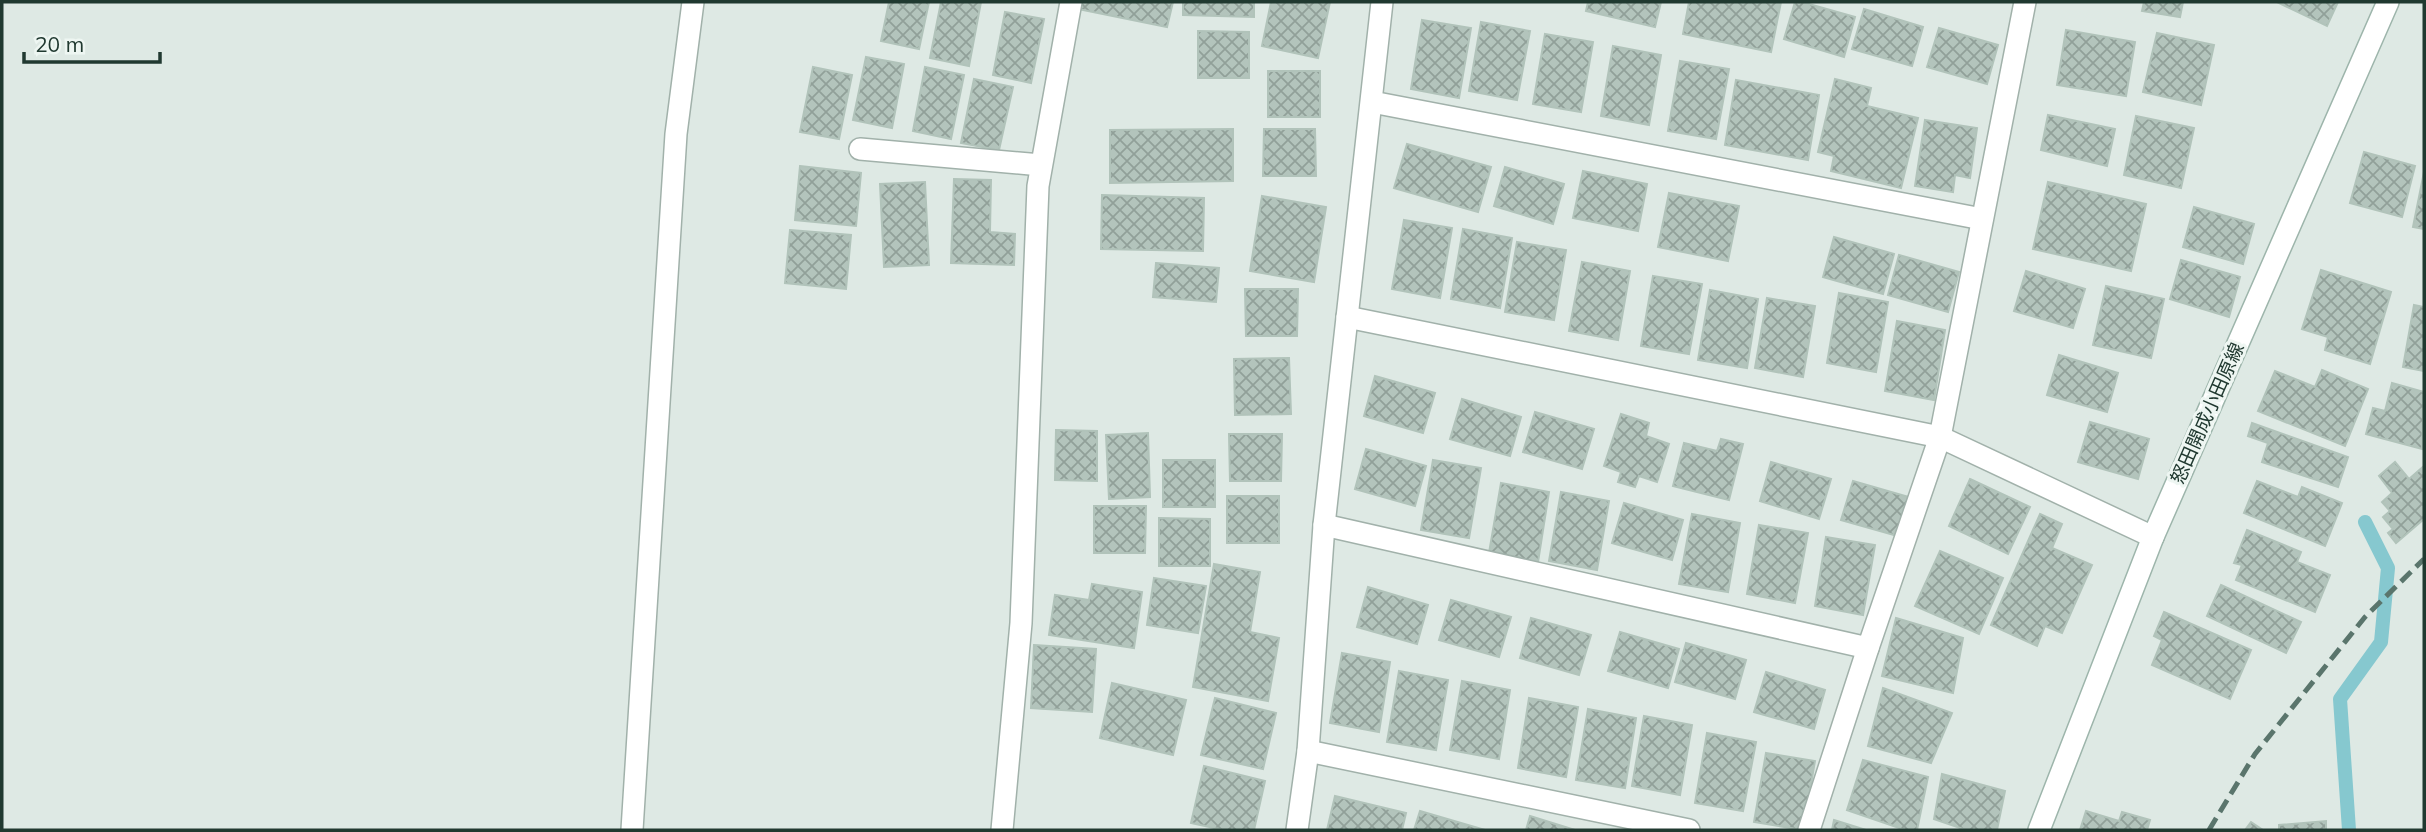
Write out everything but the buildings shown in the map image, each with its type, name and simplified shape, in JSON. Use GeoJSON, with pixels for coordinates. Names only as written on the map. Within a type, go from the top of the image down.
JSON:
{"type":"FeatureCollection","features":[{"type":"Feature","properties":{"kind":"street"},"geometry":{"type":"LineString","coordinates":[[632,830],[676,134],[693,2]]}},
{"type":"Feature","properties":{"kind":"street"},"geometry":{"type":"LineString","coordinates":[[1002,830],[1021,623],[1038,186],[1071,2]]}},
{"type":"Feature","properties":{"kind":"street"},"geometry":{"type":"LineString","coordinates":[[1297,830],[1308,751],[1324,525],[1382,2]]}},
{"type":"Feature","properties":{"kind":"street"},"geometry":{"type":"LineString","coordinates":[[1810,830],[1940,437],[2025,2]]}},
{"type":"Feature","properties":{"kind":"street","name":"怒田開成小田原線"},"geometry":{"type":"LineString","coordinates":[[2039,830],[2153,537],[2388,2]]}},
{"type":"Feature","properties":{"kind":"street"},"geometry":{"type":"LineString","coordinates":[[1372,102],[1982,219]]}},
{"type":"Feature","properties":{"kind":"street"},"geometry":{"type":"LineString","coordinates":[[860,149],[1041,165]]}},
{"type":"Feature","properties":{"kind":"street"},"geometry":{"type":"LineString","coordinates":[[1347,317],[1940,437],[2153,537]]}},
{"type":"Feature","properties":{"kind":"street"},"geometry":{"type":"LineString","coordinates":[[1324,525],[1868,648]]}},
{"type":"Feature","properties":{"kind":"street"},"geometry":{"type":"LineString","coordinates":[[1308,751],[1689,830]]}},
{"type":"Feature","properties":{"kind":"waterway"},"geometry":{"type":"LineString","coordinates":[[2349,830],[2340,699],[2381,642],[2388,568],[2365,522]]}},
{"type":"Feature","properties":{"kind":"railway"},"geometry":{"type":"LineString","coordinates":[[2209,830],[2255,754],[2365,617],[2424,559]]}}]}
